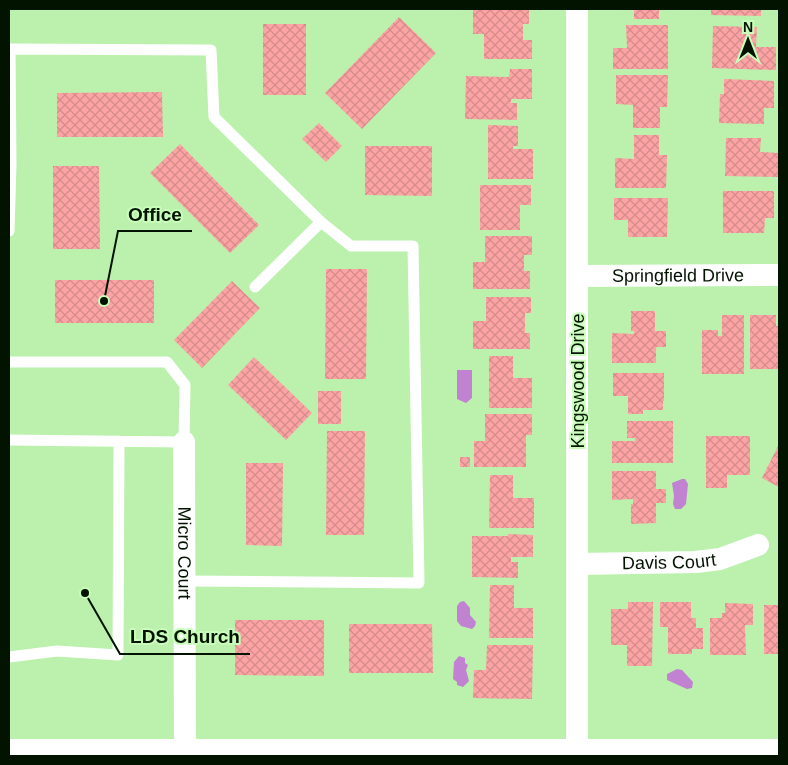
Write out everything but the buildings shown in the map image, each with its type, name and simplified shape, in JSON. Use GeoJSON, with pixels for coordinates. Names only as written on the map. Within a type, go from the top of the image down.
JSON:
{"type":"FeatureCollection","features":[{"type":"Feature","properties":{"kind":"main road"},"geometry":{"type":"LineString","coordinates":[[9,753],[185,755],[779,753]]}},
{"type":"Feature","properties":{"kind":"street","name":"Kingswood Drive"},"geometry":{"type":"LineString","coordinates":[[577,9],[577,754]]}},
{"type":"Feature","properties":{"kind":"street","name":"Springfield Drive"},"geometry":{"type":"LineString","coordinates":[[578,276],[779,275]]}},
{"type":"Feature","properties":{"kind":"street","name":"Micro Court"},"geometry":{"type":"LineString","coordinates":[[184,442],[185,755]]}},
{"type":"Feature","properties":{"kind":"street","name":"Davis Court"},"geometry":{"type":"LineString","coordinates":[[578,564],[696,562],[720,559],[758,545]]}},
{"type":"Feature","properties":{"kind":"lane"},"geometry":{"type":"LineString","coordinates":[[9,231],[11,164],[9,49],[211,50],[214,116],[320,222],[350,246],[413,246],[419,582],[185,581]]}},
{"type":"Feature","properties":{"kind":"lane"},"geometry":{"type":"LineString","coordinates":[[255,287],[320,222]]}},
{"type":"Feature","properties":{"kind":"lane"},"geometry":{"type":"LineString","coordinates":[[9,362],[166,362],[185,385],[184,442],[9,440]]}},
{"type":"Feature","properties":{"kind":"lane"},"geometry":{"type":"LineString","coordinates":[[9,657],[57,651],[118,655],[120,441]]}},
{"type":"Feature","properties":{"kind":"shaded area"},"geometry":{"type":"Polygon","coordinates":[[[457,370],[472,370],[472,398],[466,403],[457,399],[457,370]]]}},
{"type":"Feature","properties":{"kind":"shaded area"},"geometry":{"type":"Polygon","coordinates":[[[685,479],[688,484],[686,504],[681,509],[675,509],[672,483],[685,479]]]}},
{"type":"Feature","properties":{"kind":"shaded area"},"geometry":{"type":"Polygon","coordinates":[[[464,601],[470,608],[470,615],[476,622],[472,629],[461,626],[457,621],[457,606],[460,602],[464,601]]]}},
{"type":"Feature","properties":{"kind":"shaded area"},"geometry":{"type":"Polygon","coordinates":[[[459,656],[465,658],[465,663],[468,665],[466,670],[469,681],[463,687],[457,685],[457,682],[453,679],[454,662],[459,656]]]}},
{"type":"Feature","properties":{"kind":"shaded area"},"geometry":{"type":"Polygon","coordinates":[[[677,669],[682,670],[693,682],[692,688],[687,689],[667,680],[667,674],[677,669]]]}},
{"type":"Feature","properties":{"kind":"place","name":"Office"},"geometry":{"type":"Point","coordinates":[104,301]}},
{"type":"Feature","properties":{"kind":"place","name":"LDS Church"},"geometry":{"type":"Point","coordinates":[85,593]}}]}
